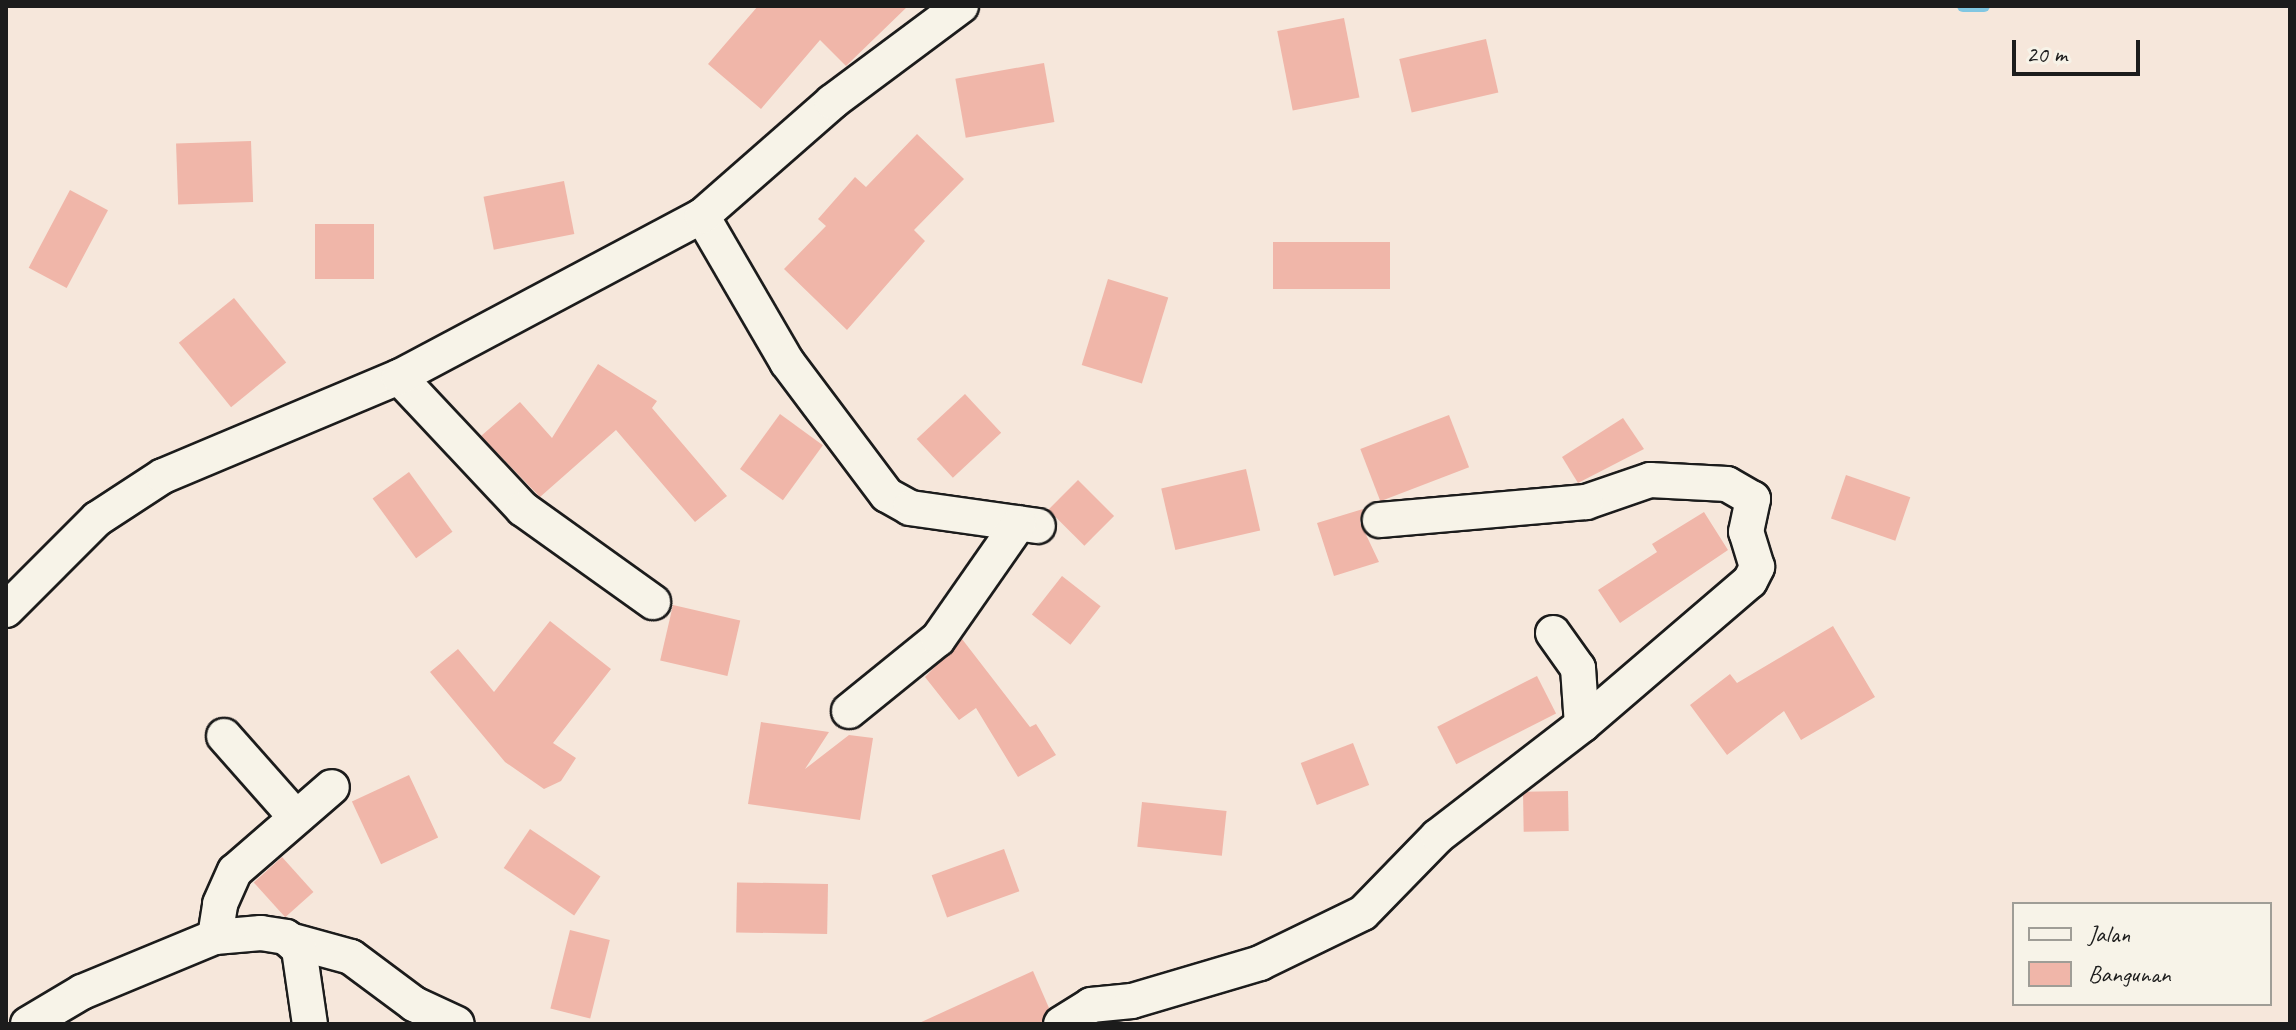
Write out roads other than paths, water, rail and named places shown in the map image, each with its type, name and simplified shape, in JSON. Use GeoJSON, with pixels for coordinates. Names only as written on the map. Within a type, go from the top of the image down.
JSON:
{"type":"FeatureCollection","features":[{"type":"Feature","properties":{"kind":"street"},"geometry":{"type":"LineString","coordinates":[[6,610],[125,498],[399,377],[702,216],[832,102],[961,6]]}},
{"type":"Feature","properties":{"kind":"street"},"geometry":{"type":"LineString","coordinates":[[702,216],[787,362],[887,495],[910,508],[1028,525],[938,639],[849,711]]}},
{"type":"Feature","properties":{"kind":"street"},"geometry":{"type":"LineString","coordinates":[[399,377],[523,509],[653,602]]}},
{"type":"Feature","properties":{"kind":"street"},"geometry":{"type":"LineString","coordinates":[[1061,1024],[1091,1005],[1132,1001],[1260,963],[1363,913],[1438,836],[1582,725],[1750,581],[1757,567],[1746,532],[1753,499],[1727,484],[1650,480],[1586,502],[1380,520]]}},
{"type":"Feature","properties":{"kind":"street"},"geometry":{"type":"LineString","coordinates":[[1553,633],[1578,668],[1582,725]]}},
{"type":"Feature","properties":{"kind":"street"},"geometry":{"type":"LineString","coordinates":[[224,736],[294,815]]}},
{"type":"Feature","properties":{"kind":"street"},"geometry":{"type":"LineString","coordinates":[[215,937],[220,904],[235,871],[294,815],[332,787]]}},
{"type":"Feature","properties":{"kind":"street"},"geometry":{"type":"LineString","coordinates":[[28,1024],[82,992],[215,937],[261,933],[351,957],[414,1004],[457,1024]]}},
{"type":"Feature","properties":{"kind":"street"},"geometry":{"type":"LineString","coordinates":[[289,940],[306,969],[310,1024]]}},
{"type":"Feature","properties":{"kind":"waterway"},"geometry":{"type":"LineString","coordinates":[[1963,6],[1984,6]]}}]}
